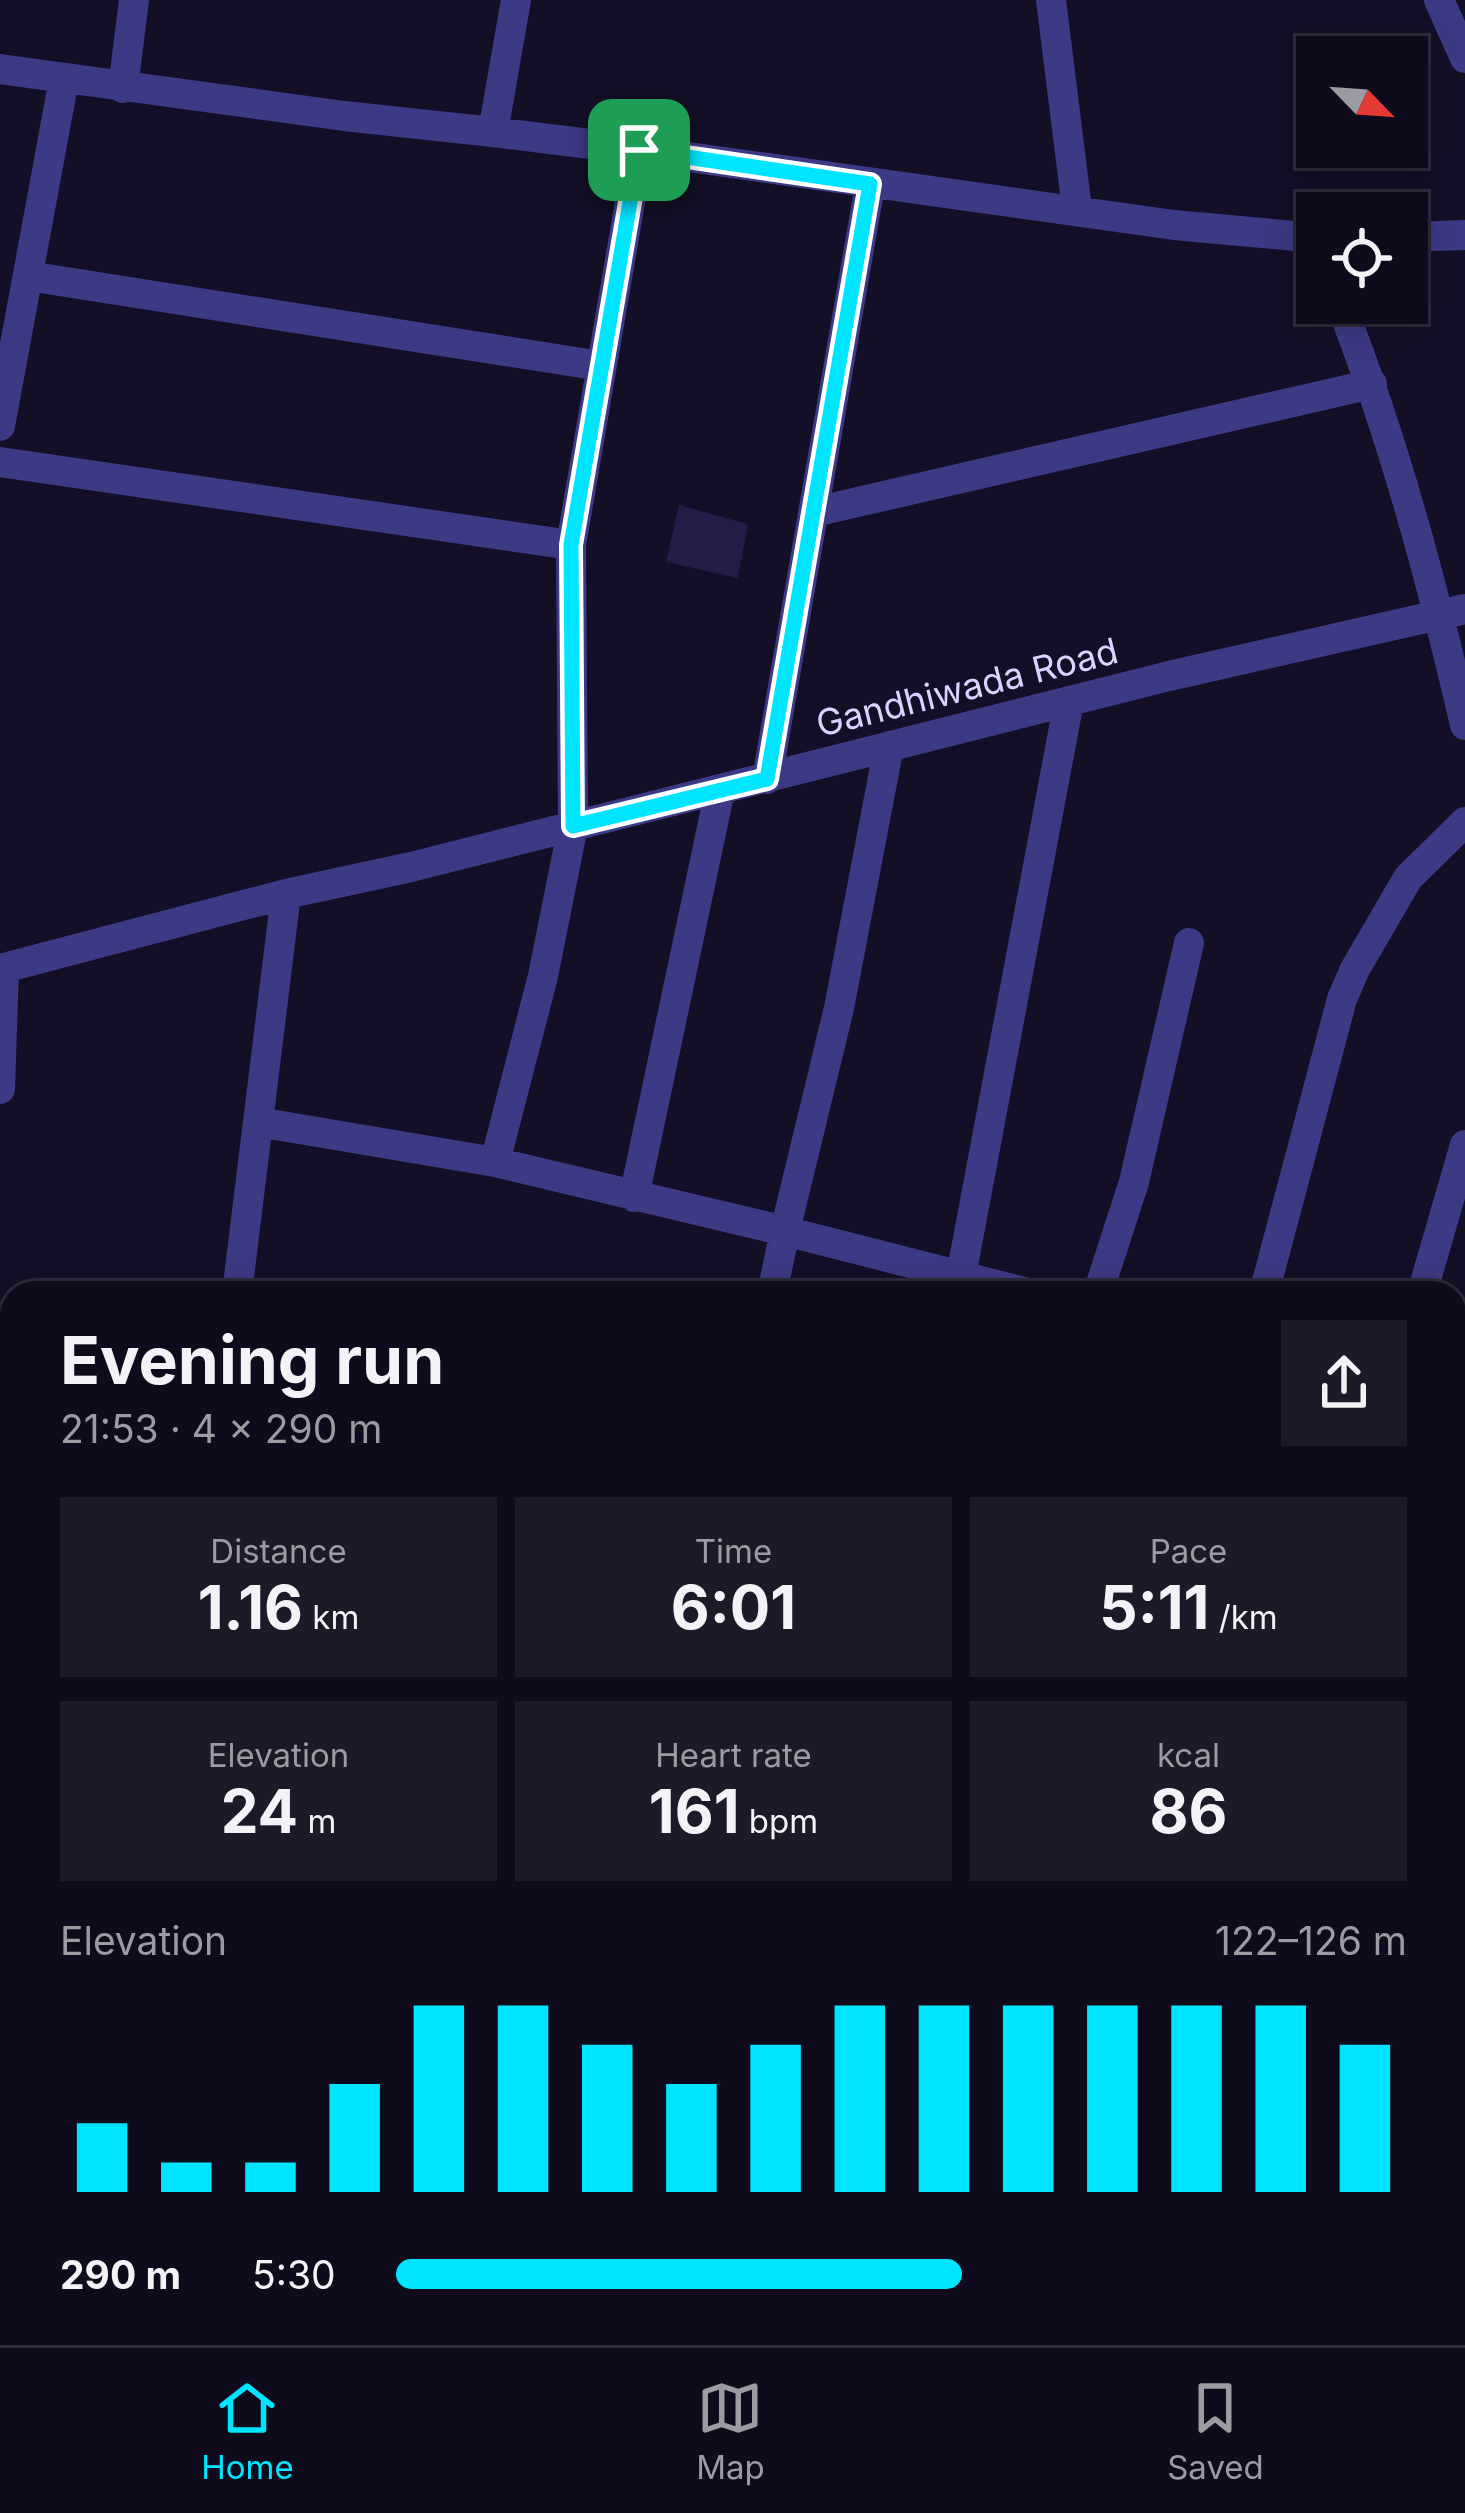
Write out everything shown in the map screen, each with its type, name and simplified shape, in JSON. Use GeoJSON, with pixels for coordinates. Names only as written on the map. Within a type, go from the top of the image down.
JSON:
{"type":"FeatureCollection","features":[{"type":"Feature","properties":{"kind":"street"},"geometry":{"type":"LineString","coordinates":[[123,88],[134,0]]}},
{"type":"Feature","properties":{"kind":"street"},"geometry":{"type":"LineString","coordinates":[[493,132],[516,0]]}},
{"type":"Feature","properties":{"kind":"street"},"geometry":{"type":"LineString","coordinates":[[1052,0],[1077,209]]}},
{"type":"Feature","properties":{"kind":"street"},"geometry":{"type":"LineString","coordinates":[[1439,0],[1465,58]]}},
{"type":"Feature","properties":{"kind":"street"},"geometry":{"type":"LineString","coordinates":[[0,69],[1296,239]]}},
{"type":"Feature","properties":{"kind":"street"},"geometry":{"type":"LineString","coordinates":[[0,426],[64,79]]}},
{"type":"Feature","properties":{"kind":"street"},"geometry":{"type":"LineString","coordinates":[[495,1162],[543,976],[573,826],[571,545],[639,150]]}},
{"type":"Feature","properties":{"kind":"street"},"geometry":{"type":"LineString","coordinates":[[767,779],[870,184]]}},
{"type":"Feature","properties":{"kind":"street"},"geometry":{"type":"LineString","coordinates":[[1428,236],[1465,235]]}},
{"type":"Feature","properties":{"kind":"street"},"geometry":{"type":"LineString","coordinates":[[28,276],[601,366]]}},
{"type":"Feature","properties":{"kind":"street"},"geometry":{"type":"LineString","coordinates":[[1348,324],[1452,613],[1465,725]]}},
{"type":"Feature","properties":{"kind":"street"},"geometry":{"type":"LineString","coordinates":[[814,512],[1372,384]]}},
{"type":"Feature","properties":{"kind":"street"},"geometry":{"type":"LineString","coordinates":[[0,462],[571,545]]}},
{"type":"Feature","properties":{"kind":"street","name":"Gandhiwada Road"},"geometry":{"type":"LineString","coordinates":[[2,969],[1169,676],[1452,613]]}},
{"type":"Feature","properties":{"kind":"street"},"geometry":{"type":"LineString","coordinates":[[961,1276],[1069,701]]}},
{"type":"Feature","properties":{"kind":"street"},"geometry":{"type":"LineString","coordinates":[[774,1281],[839,1008],[889,746]]}},
{"type":"Feature","properties":{"kind":"street"},"geometry":{"type":"LineString","coordinates":[[634,1197],[720,790]]}},
{"type":"Feature","properties":{"kind":"street"},"geometry":{"type":"LineString","coordinates":[[1267,1281],[1342,999],[1408,878],[1465,822]]}},
{"type":"Feature","properties":{"kind":"street"},"geometry":{"type":"LineString","coordinates":[[238,1281],[286,894]]}},
{"type":"Feature","properties":{"kind":"street"},"geometry":{"type":"LineString","coordinates":[[1102,1281],[1134,1182],[1190,943]]}},
{"type":"Feature","properties":{"kind":"street"},"geometry":{"type":"LineString","coordinates":[[0,1089],[2,969]]}},
{"type":"Feature","properties":{"kind":"street"},"geometry":{"type":"LineString","coordinates":[[258,1122],[495,1162],[981,1281]]}},
{"type":"Feature","properties":{"kind":"street"},"geometry":{"type":"LineString","coordinates":[[1425,1281],[1465,1145]]}},
{"type":"Feature","properties":{"kind":"building"},"geometry":{"type":"Polygon","coordinates":[[[679,505],[748,524],[738,578],[666,562],[679,505]]]}},
{"type":"Feature","properties":{"kind":"route"},"geometry":{"type":"LineString","coordinates":[[639,150],[870,184],[767,779],[573,826],[571,545],[639,150]]}}]}
